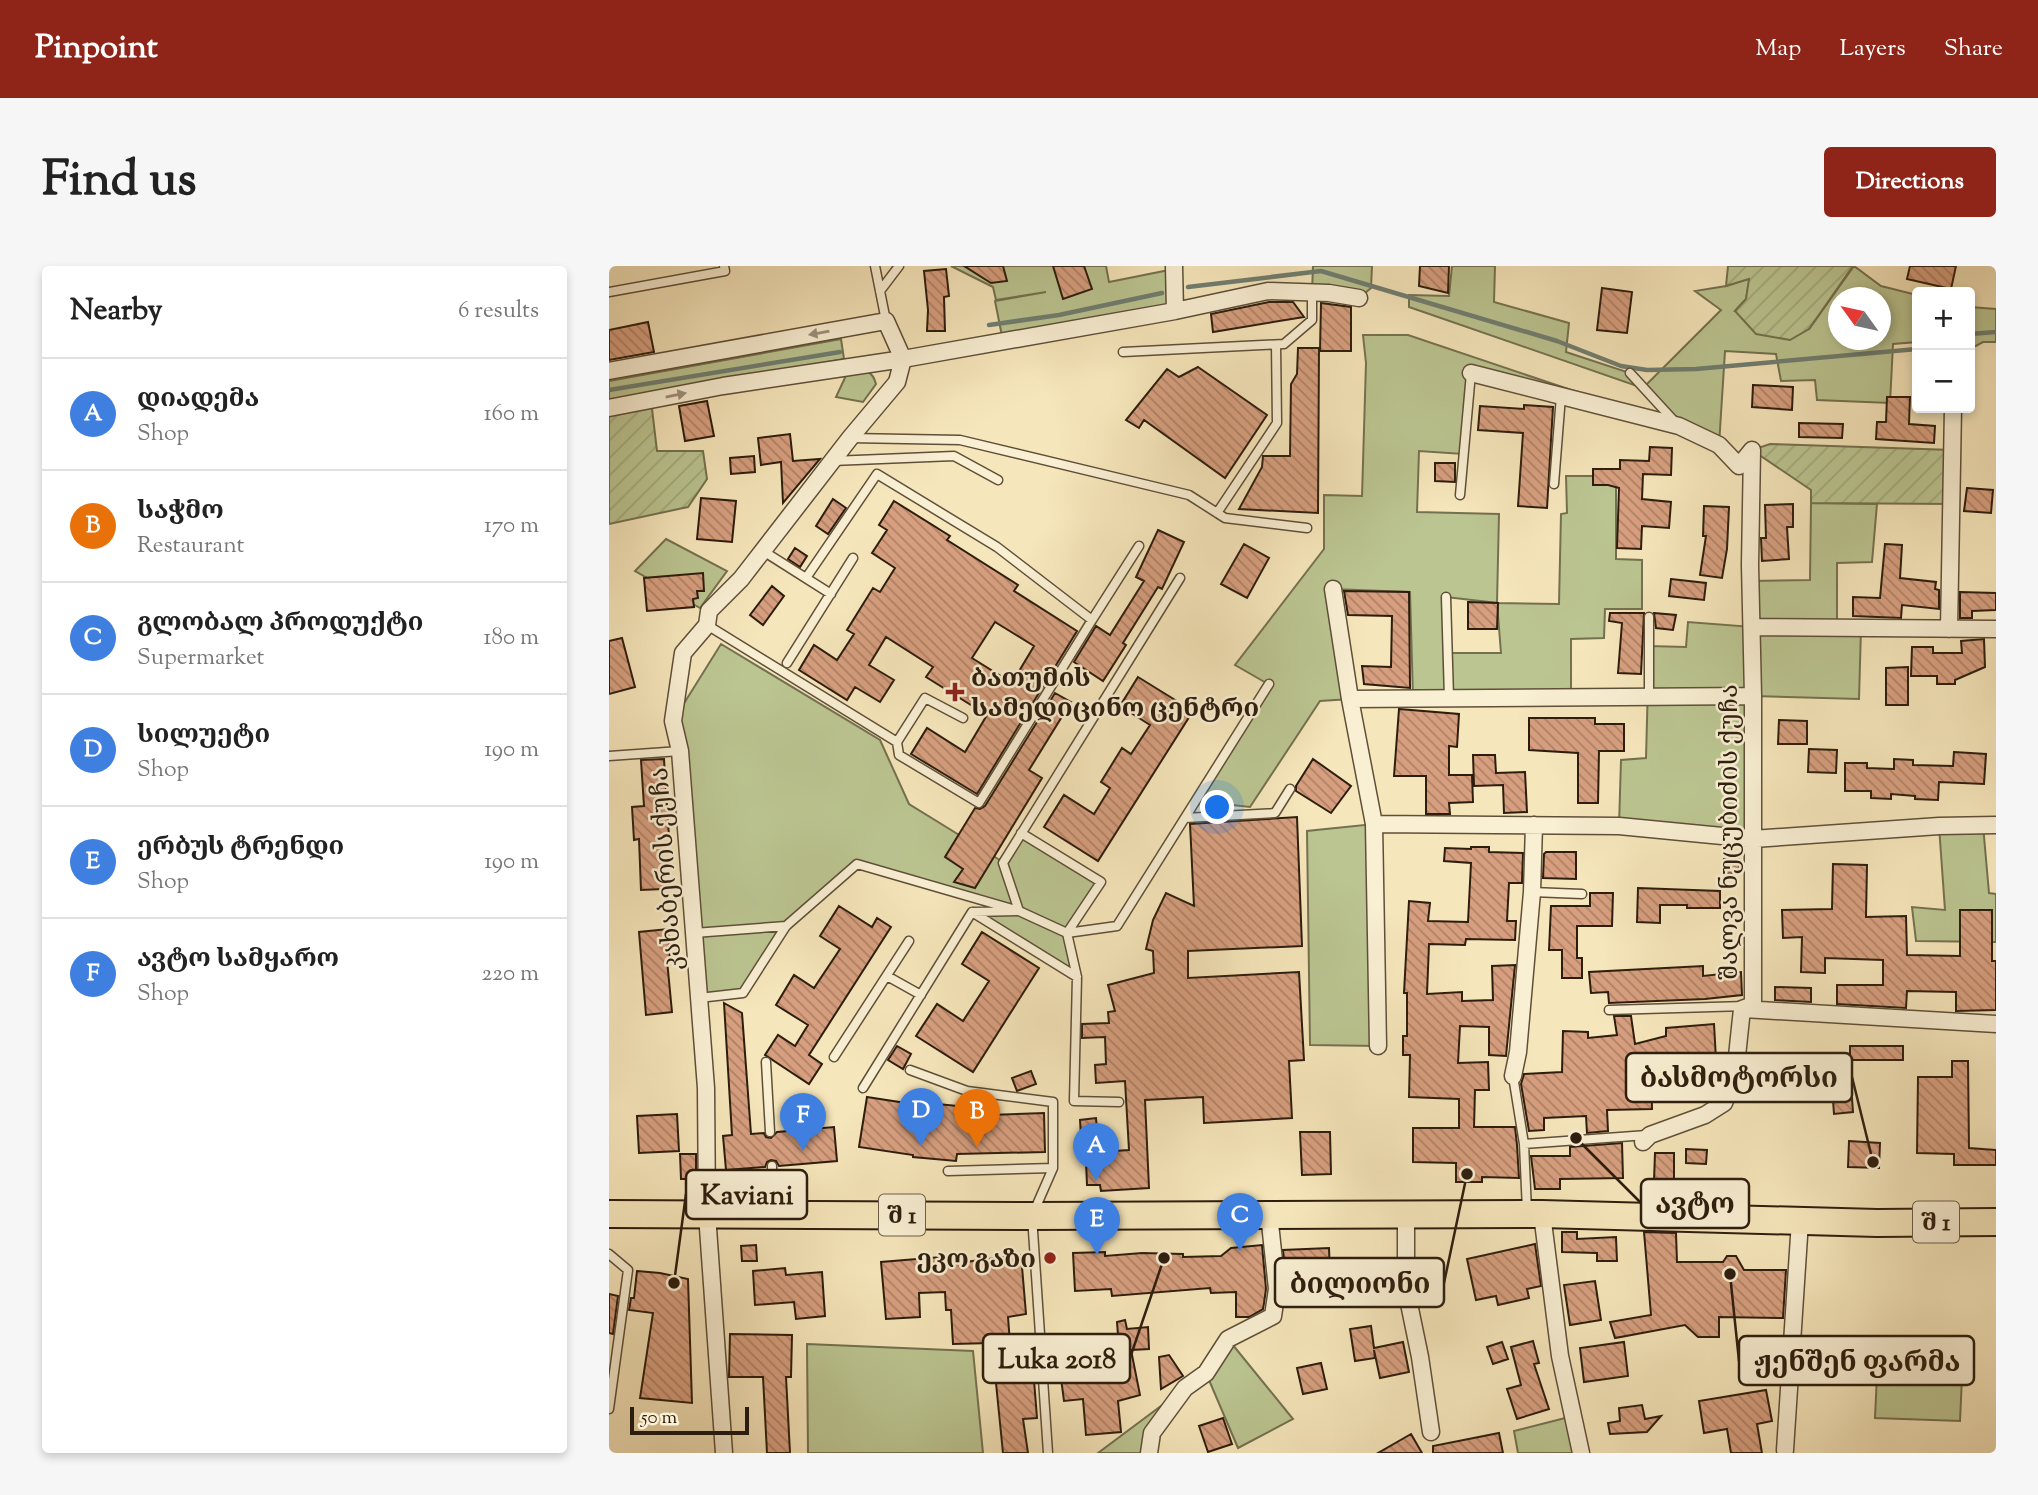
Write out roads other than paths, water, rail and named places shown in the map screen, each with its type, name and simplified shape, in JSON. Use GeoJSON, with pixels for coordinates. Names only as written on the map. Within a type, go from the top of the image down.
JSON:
{"type":"FeatureCollection","features":[{"type":"Feature","properties":{"kind":"highway","name":"შ 1"},"geometry":{"type":"LineString","coordinates":[[609,1214],[1535,1214],[1800,1221],[1996,1222]]}},
{"type":"Feature","properties":{"kind":"street"},"geometry":{"type":"LineString","coordinates":[[1174,266],[1175,310]]}},
{"type":"Feature","properties":{"kind":"street"},"geometry":{"type":"LineString","coordinates":[[609,408],[723,386],[903,359],[1268,291],[1312,292],[1359,298]]}},
{"type":"Feature","properties":{"kind":"street"},"geometry":{"type":"LineString","coordinates":[[609,371],[886,321],[903,359]]}},
{"type":"Feature","properties":{"kind":"street","name":"კახაბერის ქუჩა"},"geometry":{"type":"LineString","coordinates":[[724,1453],[707,1214],[706,1088],[680,751],[673,721],[683,653],[707,625],[709,611],[741,579],[897,382],[903,359]]}},
{"type":"Feature","properties":{"kind":"street"},"geometry":{"type":"LineString","coordinates":[[1471,373],[1679,426]]}},
{"type":"Feature","properties":{"kind":"street"},"geometry":{"type":"LineString","coordinates":[[1949,629],[1953,413]]}},
{"type":"Feature","properties":{"kind":"street","name":"შალვა ნუცუბიძის ქუჩა"},"geometry":{"type":"LineString","coordinates":[[1647,1138],[1705,1115],[1724,1103],[1735,1075],[1747,1007],[1753,839],[1750,565],[1752,450],[1739,466],[1719,445],[1679,426]]}},
{"type":"Feature","properties":{"kind":"street"},"geometry":{"type":"LineString","coordinates":[[1333,589],[1350,699],[1374,824],[1378,1046]]}},
{"type":"Feature","properties":{"kind":"street"},"geometry":{"type":"LineString","coordinates":[[1752,627],[1996,629]]}},
{"type":"Feature","properties":{"kind":"street"},"geometry":{"type":"LineString","coordinates":[[1350,699],[1753,696]]}},
{"type":"Feature","properties":{"kind":"street"},"geometry":{"type":"LineString","coordinates":[[1374,824],[1619,826],[1753,839],[1939,826],[1996,825]]}},
{"type":"Feature","properties":{"kind":"street"},"geometry":{"type":"LineString","coordinates":[[1513,1076],[1518,1052],[1532,892],[1534,825]]}},
{"type":"Feature","properties":{"kind":"street"},"geometry":{"type":"LineString","coordinates":[[1747,1007],[1996,1024]]}},
{"type":"Feature","properties":{"kind":"street"},"geometry":{"type":"LineString","coordinates":[[1149,1453],[1152,1433],[1185,1388],[1206,1373],[1228,1339],[1273,1316],[1277,1289],[1269,1214]]}},
{"type":"Feature","properties":{"kind":"street"},"geometry":{"type":"LineString","coordinates":[[1406,1214],[1406,1289],[1431,1432]]}},
{"type":"Feature","properties":{"kind":"street"},"geometry":{"type":"LineString","coordinates":[[1535,1214],[1560,1356],[1581,1453]]}},
{"type":"Feature","properties":{"kind":"street"},"geometry":{"type":"LineString","coordinates":[[1785,1450],[1800,1221]]}},
{"type":"Feature","properties":{"kind":"lane"},"geometry":{"type":"LineString","coordinates":[[609,292],[725,271],[724,266]]}},
{"type":"Feature","properties":{"kind":"lane"},"geometry":{"type":"LineString","coordinates":[[875,266],[886,321]]}},
{"type":"Feature","properties":{"kind":"lane"},"geometry":{"type":"LineString","coordinates":[[880,291],[899,266]]}},
{"type":"Feature","properties":{"kind":"lane"},"geometry":{"type":"LineString","coordinates":[[1123,352],[1284,344],[1312,320],[1312,292]]}},
{"type":"Feature","properties":{"kind":"lane"},"geometry":{"type":"LineString","coordinates":[[1217,513],[1277,423],[1276,345]]}},
{"type":"Feature","properties":{"kind":"lane"},"geometry":{"type":"LineString","coordinates":[[1460,495],[1471,373]]}},
{"type":"Feature","properties":{"kind":"lane"},"geometry":{"type":"LineString","coordinates":[[1630,373],[1679,426]]}},
{"type":"Feature","properties":{"kind":"lane"},"geometry":{"type":"LineString","coordinates":[[1554,484],[1561,396]]}},
{"type":"Feature","properties":{"kind":"lane"},"geometry":{"type":"LineString","coordinates":[[851,438],[960,440],[1189,495],[1225,518],[1307,527]]}},
{"type":"Feature","properties":{"kind":"lane"},"geometry":{"type":"LineString","coordinates":[[832,461],[954,456],[998,480]]}},
{"type":"Feature","properties":{"kind":"lane"},"geometry":{"type":"LineString","coordinates":[[806,578],[877,474],[997,547],[1092,620]]}},
{"type":"Feature","properties":{"kind":"lane"},"geometry":{"type":"LineString","coordinates":[[963,718],[925,698],[897,742],[899,755],[979,803],[1139,546]]}},
{"type":"Feature","properties":{"kind":"lane"},"geometry":{"type":"LineString","coordinates":[[763,551],[831,593]]}},
{"type":"Feature","properties":{"kind":"lane"},"geometry":{"type":"LineString","coordinates":[[787,663],[853,558]]}},
{"type":"Feature","properties":{"kind":"lane"},"geometry":{"type":"LineString","coordinates":[[1019,911],[1003,863],[1180,578]]}},
{"type":"Feature","properties":{"kind":"lane"},"geometry":{"type":"LineString","coordinates":[[1446,597],[1449,698]]}},
{"type":"Feature","properties":{"kind":"lane"},"geometry":{"type":"LineString","coordinates":[[1649,618],[1649,697]]}},
{"type":"Feature","properties":{"kind":"lane"},"geometry":{"type":"LineString","coordinates":[[707,625],[897,742]]}},
{"type":"Feature","properties":{"kind":"lane"},"geometry":{"type":"LineString","coordinates":[[699,999],[743,993],[786,926],[857,864],[1019,911],[1067,933],[1117,926],[1269,684]]}},
{"type":"Feature","properties":{"kind":"lane"},"geometry":{"type":"LineString","coordinates":[[609,756],[680,751]]}},
{"type":"Feature","properties":{"kind":"lane"},"geometry":{"type":"LineString","coordinates":[[1185,818],[1275,813],[1290,789]]}},
{"type":"Feature","properties":{"kind":"lane"},"geometry":{"type":"LineString","coordinates":[[1021,833],[1101,882],[1067,933],[1077,977],[1074,1101],[1119,1102]]}},
{"type":"Feature","properties":{"kind":"lane"},"geometry":{"type":"LineString","coordinates":[[1532,892],[1581,894]]}},
{"type":"Feature","properties":{"kind":"lane"},"geometry":{"type":"LineString","coordinates":[[972,912],[1019,911]]}},
{"type":"Feature","properties":{"kind":"lane"},"geometry":{"type":"LineString","coordinates":[[972,912],[1077,977]]}},
{"type":"Feature","properties":{"kind":"lane"},"geometry":{"type":"LineString","coordinates":[[863,1088],[972,912]]}},
{"type":"Feature","properties":{"kind":"lane"},"geometry":{"type":"LineString","coordinates":[[694,933],[786,926]]}},
{"type":"Feature","properties":{"kind":"lane"},"geometry":{"type":"LineString","coordinates":[[834,1057],[909,941]]}},
{"type":"Feature","properties":{"kind":"lane"},"geometry":{"type":"LineString","coordinates":[[887,976],[921,995]]}},
{"type":"Feature","properties":{"kind":"lane"},"geometry":{"type":"LineString","coordinates":[[1609,1010],[1747,1007]]}},
{"type":"Feature","properties":{"kind":"lane"},"geometry":{"type":"LineString","coordinates":[[766,1062],[770,1132]]}},
{"type":"Feature","properties":{"kind":"lane"},"geometry":{"type":"LineString","coordinates":[[910,1070],[967,1091],[1053,1102],[1053,1168],[1032,1216],[1048,1453]]}},
{"type":"Feature","properties":{"kind":"lane"},"geometry":{"type":"LineString","coordinates":[[1513,1076],[1535,1214]]}},
{"type":"Feature","properties":{"kind":"lane"},"geometry":{"type":"LineString","coordinates":[[1524,1144],[1647,1138]]}},
{"type":"Feature","properties":{"kind":"lane"},"geometry":{"type":"LineString","coordinates":[[772,1166],[773,1214]]}},
{"type":"Feature","properties":{"kind":"lane"},"geometry":{"type":"LineString","coordinates":[[948,1171],[1053,1168]]}},
{"type":"Feature","properties":{"kind":"lane"},"geometry":{"type":"LineString","coordinates":[[609,1254],[628,1270],[609,1409]]}},
{"type":"Feature","properties":{"kind":"waterway"},"geometry":{"type":"LineString","coordinates":[[1188,287],[1321,271],[1557,341],[1621,366],[1647,370],[1696,369],[1912,349]]}},
{"type":"Feature","properties":{"kind":"waterway"},"geometry":{"type":"LineString","coordinates":[[989,325],[1059,315],[1162,293]]}},
{"type":"Feature","properties":{"kind":"waterway"},"geometry":{"type":"LineString","coordinates":[[1975,334],[1996,332]]}},
{"type":"Feature","properties":{"kind":"waterway"},"geometry":{"type":"LineString","coordinates":[[609,390],[840,352]]}},
{"type":"Feature","properties":{"kind":"place","name":"ბათუმის სამედიცინო ცენტრი"},"geometry":{"type":"Point","coordinates":[955,692]}},
{"type":"Feature","properties":{"kind":"place","name":"ავტო"},"geometry":{"type":"Point","coordinates":[1576,1138]}},
{"type":"Feature","properties":{"kind":"place","name":"სილუეტი"},"geometry":{"type":"Point","coordinates":[921,1146]}},
{"type":"Feature","properties":{"kind":"place","name":"საჭმო"},"geometry":{"type":"Point","coordinates":[977,1147]}},
{"type":"Feature","properties":{"kind":"place","name":"ავტო სამყარო"},"geometry":{"type":"Point","coordinates":[803,1151]}},
{"type":"Feature","properties":{"kind":"place","name":"ბასმოტორსი"},"geometry":{"type":"Point","coordinates":[1873,1162]}},
{"type":"Feature","properties":{"kind":"place","name":"ბილიონი"},"geometry":{"type":"Point","coordinates":[1467,1174]}},
{"type":"Feature","properties":{"kind":"place","name":"დიადემა"},"geometry":{"type":"Point","coordinates":[1096,1181]}},
{"type":"Feature","properties":{"kind":"place","name":"გლობალ პროდუქტი"},"geometry":{"type":"Point","coordinates":[1240,1251]}},
{"type":"Feature","properties":{"kind":"place","name":"ერბუს ტრენდი"},"geometry":{"type":"Point","coordinates":[1097,1255]}},
{"type":"Feature","properties":{"kind":"place","name":"ეკო გაზი"},"geometry":{"type":"Point","coordinates":[1050,1258]}},
{"type":"Feature","properties":{"kind":"place","name":"Luka 2018"},"geometry":{"type":"Point","coordinates":[1164,1258]}},
{"type":"Feature","properties":{"kind":"place","name":"ჟენშენ ფარმა"},"geometry":{"type":"Point","coordinates":[1730,1274]}},
{"type":"Feature","properties":{"kind":"place","name":"Kaviani"},"geometry":{"type":"Point","coordinates":[674,1283]}}]}
